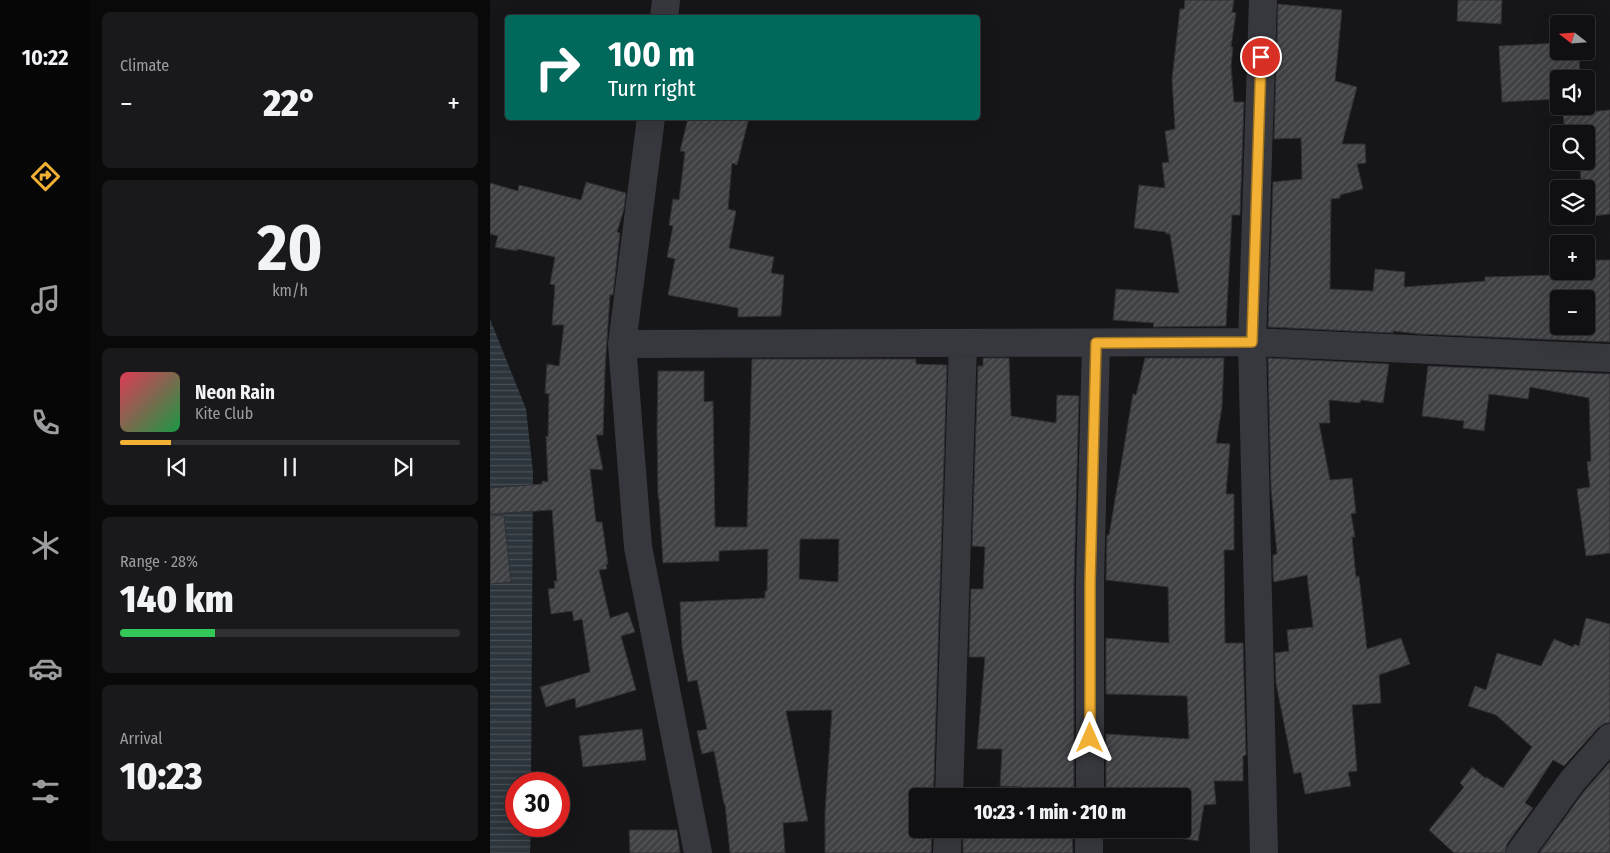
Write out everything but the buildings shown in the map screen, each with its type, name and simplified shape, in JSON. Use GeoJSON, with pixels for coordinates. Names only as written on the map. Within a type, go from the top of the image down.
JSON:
{"type":"FeatureCollection","features":[{"type":"Feature","properties":{"kind":"street"},"geometry":{"type":"LineString","coordinates":[[664,15],[666,0]]}},
{"type":"Feature","properties":{"kind":"street"},"geometry":{"type":"LineString","coordinates":[[1263,0],[1252,342],[1264,853]]}},
{"type":"Feature","properties":{"kind":"street"},"geometry":{"type":"LineString","coordinates":[[651,120],[622,344],[638,547],[698,853]]}},
{"type":"Feature","properties":{"kind":"street"},"geometry":{"type":"LineString","coordinates":[[622,344],[1252,342],[1610,358]]}},
{"type":"Feature","properties":{"kind":"street"},"geometry":{"type":"LineString","coordinates":[[949,788],[963,343]]}},
{"type":"Feature","properties":{"kind":"street"},"geometry":{"type":"LineString","coordinates":[[1090,788],[1090,583],[1096,343]]}},
{"type":"Feature","properties":{"kind":"street"},"geometry":{"type":"LineString","coordinates":[[1520,853],[1573,780],[1610,738]]}},
{"type":"Feature","properties":{"kind":"street"},"geometry":{"type":"LineString","coordinates":[[947,853],[948,838]]}},
{"type":"Feature","properties":{"kind":"street"},"geometry":{"type":"LineString","coordinates":[[1088,853],[1089,838]]}},
{"type":"Feature","properties":{"kind":"shaded area"},"geometry":{"type":"Polygon","coordinates":[[[490,319],[526,409],[533,472],[531,772],[505,772],[505,837],[531,837],[530,853],[490,853],[490,319]]]}},
{"type":"Feature","properties":{"kind":"route"},"geometry":{"type":"LineString","coordinates":[[1090,738],[1090,583],[1096,343],[1252,342],[1261,57]]}}]}
